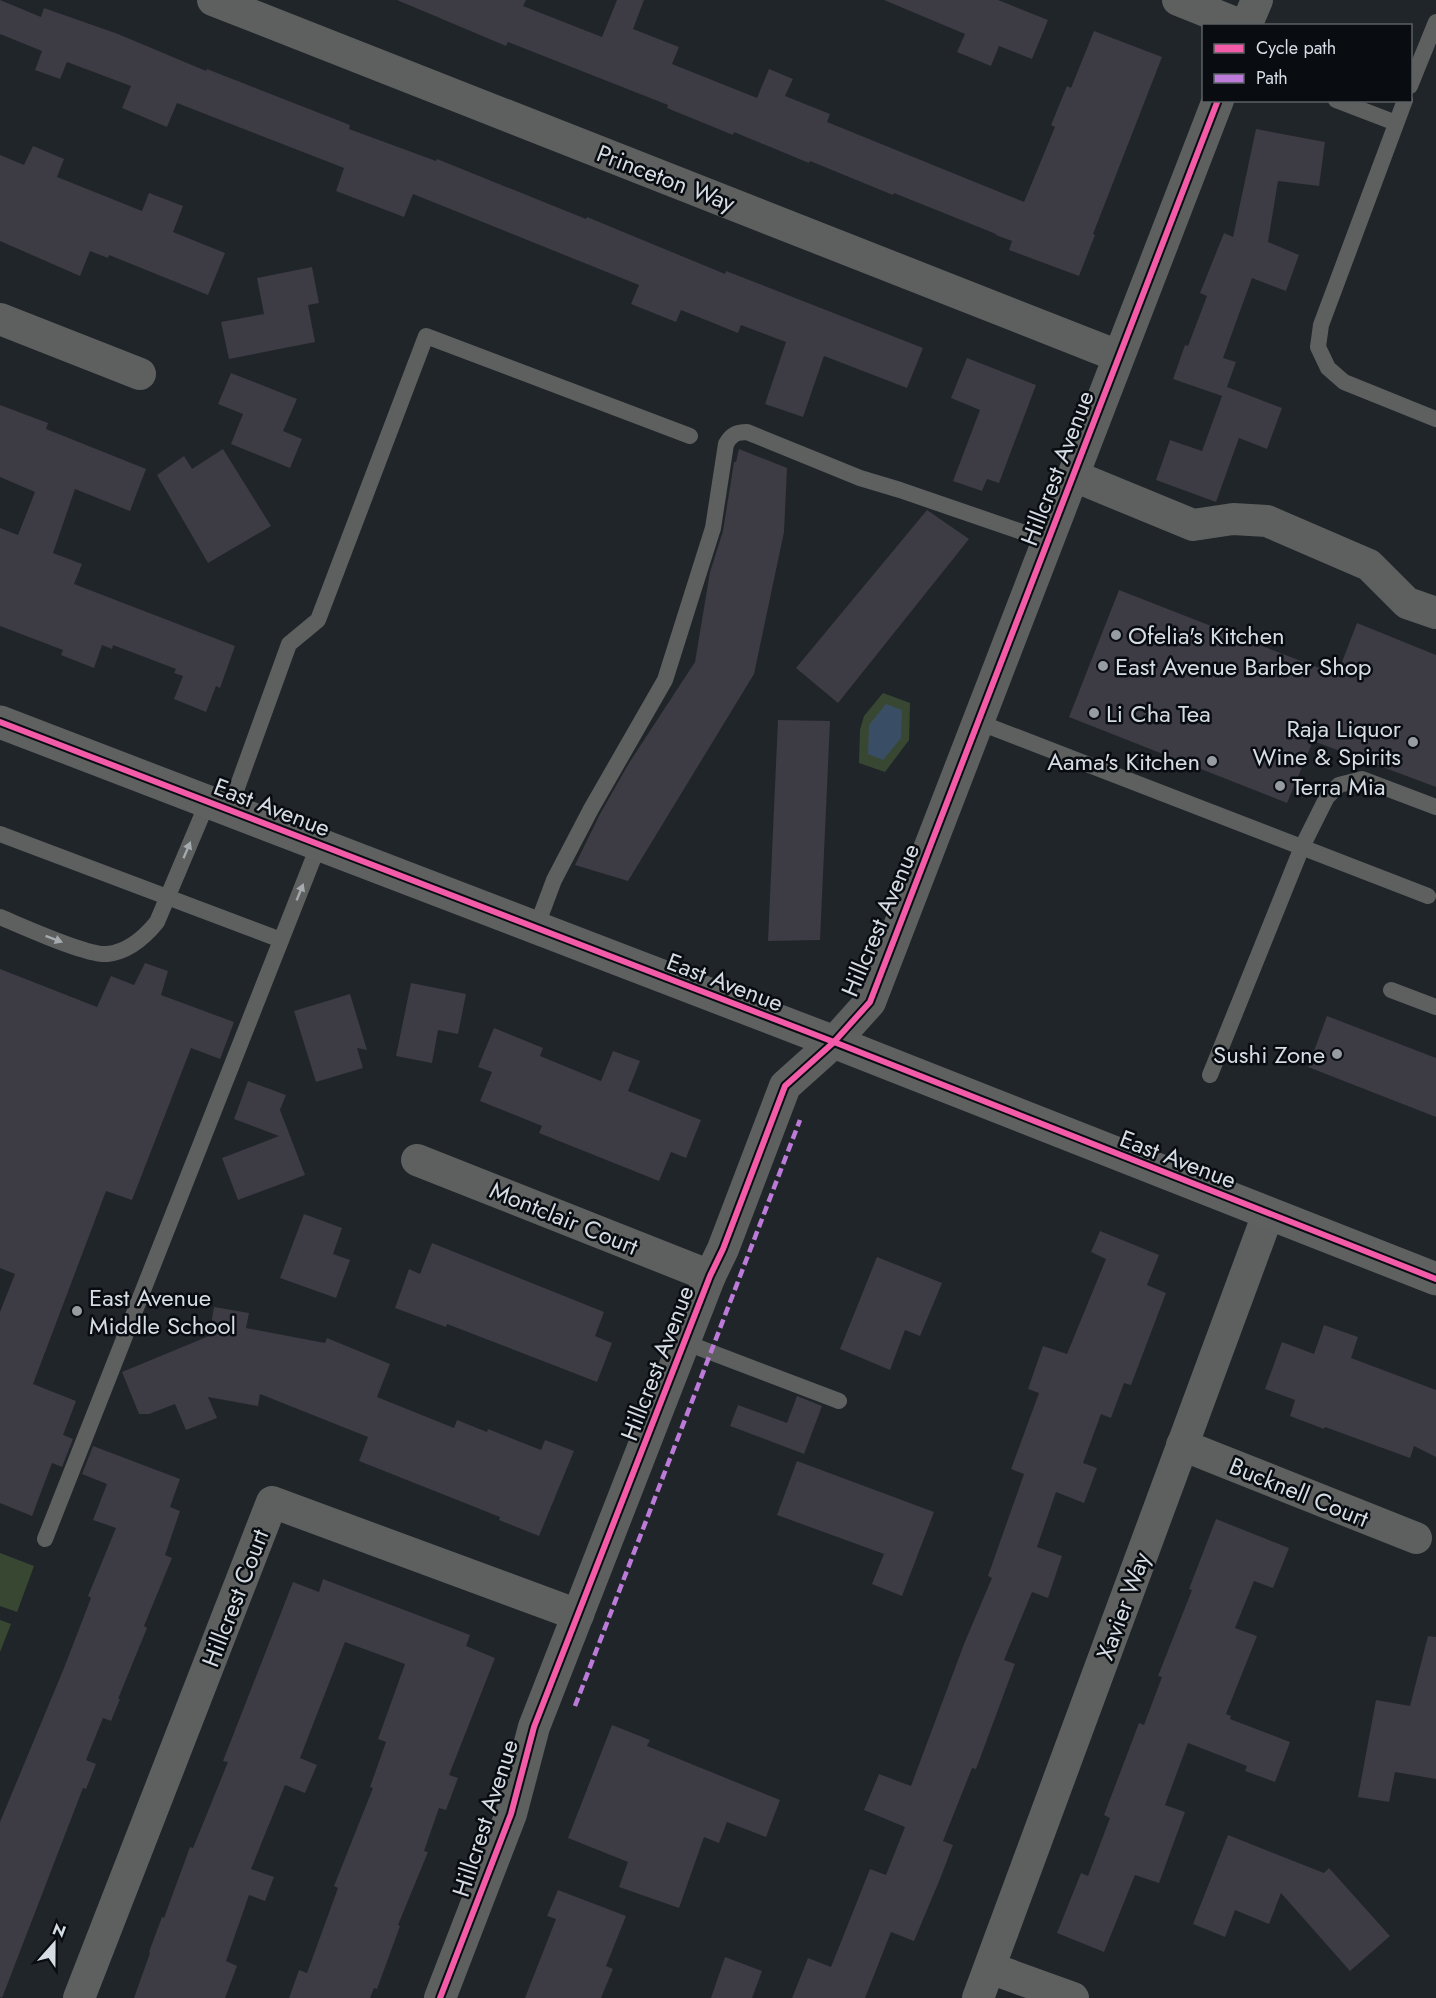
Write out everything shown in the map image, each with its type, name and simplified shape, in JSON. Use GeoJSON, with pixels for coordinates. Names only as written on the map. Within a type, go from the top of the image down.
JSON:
{"type":"FeatureCollection","features":[{"type":"Feature","properties":{"kind":"main road","name":"East Avenue"},"geometry":{"type":"LineString","coordinates":[[0,722],[834,1042],[1436,1279]]}},
{"type":"Feature","properties":{"kind":"street","name":"Princeton Way"},"geometry":{"type":"LineString","coordinates":[[213,0],[1118,356]]}},
{"type":"Feature","properties":{"kind":"street"},"geometry":{"type":"LineString","coordinates":[[1178,0],[1240,24]]}},
{"type":"Feature","properties":{"kind":"street"},"geometry":{"type":"LineString","coordinates":[[1246,24],[1257,0]]}},
{"type":"Feature","properties":{"kind":"street","name":"Hillcrest Avenue"},"geometry":{"type":"LineString","coordinates":[[440,1998],[511,1814],[534,1727],[785,1086],[834,1042],[870,1002],[1217,102]]}},
{"type":"Feature","properties":{"kind":"street"},"geometry":{"type":"LineString","coordinates":[[0,319],[140,374]]}},
{"type":"Feature","properties":{"kind":"street"},"geometry":{"type":"LineString","coordinates":[[1074,476],[1193,525],[1233,519],[1267,521],[1369,565],[1407,603],[1436,614]]}},
{"type":"Feature","properties":{"kind":"street","name":"Montclair Court"},"geometry":{"type":"LineString","coordinates":[[417,1160],[710,1276]]}},
{"type":"Feature","properties":{"kind":"street","name":"Xavier Way"},"geometry":{"type":"LineString","coordinates":[[978,1998],[1268,1214]]}},
{"type":"Feature","properties":{"kind":"street","name":"Bucknell Court"},"geometry":{"type":"LineString","coordinates":[[1182,1445],[1416,1538]]}},
{"type":"Feature","properties":{"kind":"street","name":"Hillcrest Court"},"geometry":{"type":"LineString","coordinates":[[79,1998],[272,1502],[578,1615]]}},
{"type":"Feature","properties":{"kind":"street"},"geometry":{"type":"LineString","coordinates":[[990,1968],[1073,1998]]}},
{"type":"Feature","properties":{"kind":"lane"},"geometry":{"type":"LineString","coordinates":[[1412,81],[1436,22]]}},
{"type":"Feature","properties":{"kind":"lane"},"geometry":{"type":"LineString","coordinates":[[1341,102],[1396,123]]}},
{"type":"Feature","properties":{"kind":"lane"},"geometry":{"type":"LineString","coordinates":[[1404,102],[1321,325],[1318,347],[1328,368],[1344,382],[1436,418]]}},
{"type":"Feature","properties":{"kind":"lane"},"geometry":{"type":"LineString","coordinates":[[0,917],[86,951],[105,955],[122,951],[147,934],[157,922],[166,899],[218,806],[289,644],[318,620],[426,336],[690,436]]}},
{"type":"Feature","properties":{"kind":"lane"},"geometry":{"type":"LineString","coordinates":[[536,928],[554,880],[591,809],[665,680],[713,528],[726,444],[730,437],[738,432],[747,432],[860,478],[1048,541]]}},
{"type":"Feature","properties":{"kind":"lane"},"geometry":{"type":"LineString","coordinates":[[978,722],[1428,896]]}},
{"type":"Feature","properties":{"kind":"lane"},"geometry":{"type":"LineString","coordinates":[[1210,1075],[1302,847],[1327,797],[1339,785],[1362,779],[1436,807]]}},
{"type":"Feature","properties":{"kind":"lane"},"geometry":{"type":"LineString","coordinates":[[0,834],[166,899],[280,940]]}},
{"type":"Feature","properties":{"kind":"lane"},"geometry":{"type":"LineString","coordinates":[[45,1539],[319,844]]}},
{"type":"Feature","properties":{"kind":"lane"},"geometry":{"type":"LineString","coordinates":[[1391,990],[1436,1006]]}},
{"type":"Feature","properties":{"kind":"lane"},"geometry":{"type":"LineString","coordinates":[[684,1342],[839,1401]]}},
{"type":"Feature","properties":{"kind":"green space"},"geometry":{"type":"Polygon","coordinates":[[[883,693],[910,703],[909,740],[885,772],[859,763],[860,730],[864,716],[883,693]]]}},
{"type":"Feature","properties":{"kind":"green space"},"geometry":{"type":"Polygon","coordinates":[[[0,1553],[34,1566],[17,1612],[0,1606],[0,1553]]]}},
{"type":"Feature","properties":{"kind":"green space"},"geometry":{"type":"Polygon","coordinates":[[[0,1620],[11,1624],[0,1652],[0,1620]]]}},
{"type":"Feature","properties":{"kind":"water"},"geometry":{"type":"Polygon","coordinates":[[[886,704],[902,710],[901,738],[883,760],[868,754],[869,725],[886,704]]]}},
{"type":"Feature","properties":{"kind":"building"},"geometry":{"type":"Polygon","coordinates":[[[0,0],[41,17],[44,8],[118,34],[206,71],[207,69],[350,125],[349,129],[436,161],[437,159],[725,274],[726,271],[923,348],[907,388],[824,356],[803,417],[765,404],[786,342],[741,325],[738,333],[681,310],[676,322],[631,304],[639,285],[413,194],[404,217],[336,191],[344,168],[177,103],[167,127],[122,108],[131,86],[67,62],[60,79],[35,70],[42,51],[0,34],[0,0]]]}},
{"type":"Feature","properties":{"kind":"building"},"geometry":{"type":"Polygon","coordinates":[[[397,0],[526,0],[523,6],[602,37],[617,0],[644,0],[633,29],[679,47],[672,64],[757,98],[769,69],[793,79],[785,96],[830,114],[827,122],[1024,202],[1055,127],[1051,125],[1067,86],[1071,88],[1094,31],[1162,57],[1079,276],[1009,250],[1012,241],[996,234],[734,132],[733,135],[667,108],[668,105],[508,42],[506,46],[397,0]]]}},
{"type":"Feature","properties":{"kind":"building"},"geometry":{"type":"Polygon","coordinates":[[[884,0],[998,0],[1048,20],[1032,59],[999,46],[991,66],[957,52],[965,34],[884,0]]]}},
{"type":"Feature","properties":{"kind":"building"},"geometry":{"type":"Polygon","coordinates":[[[1256,129],[1325,142],[1319,186],[1278,181],[1268,242],[1299,255],[1286,291],[1252,278],[1223,358],[1236,362],[1227,387],[1282,408],[1267,449],[1239,438],[1216,502],[1156,480],[1170,440],[1202,451],[1222,396],[1173,379],[1207,296],[1200,293],[1224,233],[1233,237],[1256,129]]]}},
{"type":"Feature","properties":{"kind":"building"},"geometry":{"type":"Polygon","coordinates":[[[33,146],[64,159],[57,177],[142,211],[149,193],[183,206],[173,232],[225,253],[208,295],[109,255],[108,258],[90,251],[80,276],[0,241],[0,155],[24,165],[33,146]]]}},
{"type":"Feature","properties":{"kind":"building"},"geometry":{"type":"Polygon","coordinates":[[[312,267],[319,303],[308,305],[315,342],[229,359],[221,322],[264,314],[257,278],[312,267]]]}},
{"type":"Feature","properties":{"kind":"building"},"geometry":{"type":"Polygon","coordinates":[[[967,358],[1036,385],[999,483],[987,479],[982,491],[953,481],[980,410],[951,398],[967,358]]]}},
{"type":"Feature","properties":{"kind":"building"},"geometry":{"type":"Polygon","coordinates":[[[231,373],[297,399],[283,431],[302,439],[290,468],[231,444],[243,414],[218,404],[231,373]]]}},
{"type":"Feature","properties":{"kind":"building"},"geometry":{"type":"Polygon","coordinates":[[[0,405],[48,423],[46,429],[146,469],[130,511],[75,489],[53,553],[82,564],[74,584],[235,646],[220,688],[216,686],[206,712],[174,699],[183,676],[174,673],[176,669],[113,645],[112,649],[102,645],[94,668],[61,655],[63,650],[0,626],[0,528],[18,535],[35,492],[0,477],[0,405]]]}},
{"type":"Feature","properties":{"kind":"building"},"geometry":{"type":"Polygon","coordinates":[[[223,449],[271,526],[208,563],[157,475],[184,456],[192,469],[223,449]]]}},
{"type":"Feature","properties":{"kind":"building"},"geometry":{"type":"Polygon","coordinates":[[[739,449],[787,468],[784,532],[754,674],[628,881],[575,865],[629,763],[695,662],[710,572],[723,531],[734,462],[736,462],[739,449]]]}},
{"type":"Feature","properties":{"kind":"building"},"geometry":{"type":"Polygon","coordinates":[[[927,510],[969,539],[838,703],[796,668],[927,510]]]}},
{"type":"Feature","properties":{"kind":"building"},"geometry":{"type":"Polygon","coordinates":[[[1119,590],[1337,675],[1357,623],[1436,655],[1436,787],[1313,741],[1287,803],[1069,717],[1119,590]]]}},
{"type":"Feature","properties":{"kind":"building"},"geometry":{"type":"Polygon","coordinates":[[[778,720],[830,721],[820,940],[768,941],[778,720]]]}},
{"type":"Feature","properties":{"kind":"building"},"geometry":{"type":"Polygon","coordinates":[[[145,963],[168,971],[161,995],[234,1022],[220,1059],[191,1048],[132,1200],[106,1191],[33,1384],[76,1401],[63,1435],[73,1439],[62,1467],[52,1463],[32,1516],[0,1503],[0,1312],[15,1274],[0,1268],[0,969],[97,1007],[111,976],[134,985],[145,963]]]}},
{"type":"Feature","properties":{"kind":"building"},"geometry":{"type":"Polygon","coordinates":[[[411,983],[466,994],[458,1034],[438,1030],[432,1063],[396,1056],[411,983]]]}},
{"type":"Feature","properties":{"kind":"building"},"geometry":{"type":"Polygon","coordinates":[[[350,994],[367,1050],[357,1048],[363,1068],[316,1082],[294,1011],[350,994]]]}},
{"type":"Feature","properties":{"kind":"building"},"geometry":{"type":"Polygon","coordinates":[[[1327,1016],[1436,1058],[1436,1117],[1308,1067],[1327,1016]]]}},
{"type":"Feature","properties":{"kind":"building"},"geometry":{"type":"Polygon","coordinates":[[[494,1028],[543,1048],[540,1056],[601,1081],[613,1051],[640,1061],[628,1091],[701,1120],[686,1158],[671,1152],[659,1181],[539,1133],[542,1126],[480,1101],[492,1072],[478,1067],[494,1028]]]}},
{"type":"Feature","properties":{"kind":"building"},"geometry":{"type":"Polygon","coordinates":[[[248,1081],[286,1095],[280,1110],[305,1175],[238,1200],[222,1158],[279,1136],[234,1119],[248,1081]]]}},
{"type":"Feature","properties":{"kind":"building"},"geometry":{"type":"Polygon","coordinates":[[[304,1214],[342,1228],[333,1254],[350,1260],[336,1298],[280,1278],[304,1214]]]}},
{"type":"Feature","properties":{"kind":"building"},"geometry":{"type":"Polygon","coordinates":[[[1100,1231],[1159,1255],[1147,1285],[1166,1293],[1131,1385],[1124,1383],[1111,1418],[1101,1414],[1083,1463],[1097,1468],[1084,1503],[1056,1492],[1037,1547],[1062,1556],[1048,1598],[1032,1592],[1004,1660],[1015,1664],[976,1769],[972,1768],[943,1841],[953,1845],[940,1879],[914,1941],[891,1932],[865,1998],[792,1998],[808,1958],[831,1967],[870,1869],[886,1875],[905,1827],[864,1810],[879,1774],[911,1786],[964,1644],[992,1578],[988,1576],[1024,1474],[1011,1469],[1039,1393],[1028,1389],[1043,1346],[1067,1354],[1106,1259],[1091,1252],[1100,1231]]]}},
{"type":"Feature","properties":{"kind":"building"},"geometry":{"type":"Polygon","coordinates":[[[432,1243],[604,1312],[595,1336],[612,1343],[597,1382],[447,1324],[446,1327],[395,1308],[409,1269],[420,1274],[432,1243]]]}},
{"type":"Feature","properties":{"kind":"building"},"geometry":{"type":"Polygon","coordinates":[[[877,1257],[942,1283],[920,1336],[905,1330],[890,1370],[840,1349],[877,1257]]]}},
{"type":"Feature","properties":{"kind":"building"},"geometry":{"type":"Polygon","coordinates":[[[214,1307],[249,1313],[246,1328],[325,1343],[327,1338],[390,1364],[377,1397],[454,1428],[457,1420],[487,1432],[488,1429],[541,1450],[545,1440],[574,1451],[539,1536],[499,1520],[500,1517],[359,1461],[368,1437],[260,1394],[258,1406],[208,1397],[217,1418],[186,1430],[175,1404],[149,1414],[139,1414],[122,1372],[209,1336],[214,1307]]]}},
{"type":"Feature","properties":{"kind":"building"},"geometry":{"type":"Polygon","coordinates":[[[1324,1325],[1358,1337],[1351,1358],[1436,1390],[1436,1457],[1414,1446],[1410,1458],[1290,1416],[1295,1400],[1265,1389],[1282,1342],[1314,1354],[1324,1325]]]}},
{"type":"Feature","properties":{"kind":"building"},"geometry":{"type":"Polygon","coordinates":[[[797,1396],[822,1406],[804,1454],[730,1426],[738,1405],[787,1423],[797,1396]]]}},
{"type":"Feature","properties":{"kind":"building"},"geometry":{"type":"Polygon","coordinates":[[[93,1446],[180,1479],[170,1507],[180,1511],[165,1555],[172,1558],[144,1626],[147,1628],[111,1721],[103,1718],[86,1760],[96,1764],[86,1789],[83,1788],[2,1998],[0,1997],[0,1822],[64,1668],[91,1598],[88,1596],[116,1528],[93,1520],[107,1484],[82,1474],[93,1446]]]}},
{"type":"Feature","properties":{"kind":"building"},"geometry":{"type":"Polygon","coordinates":[[[797,1461],[934,1512],[902,1596],[872,1584],[884,1554],[777,1515],[797,1461]]]}},
{"type":"Feature","properties":{"kind":"building"},"geometry":{"type":"Polygon","coordinates":[[[1216,1519],[1289,1548],[1273,1588],[1254,1581],[1235,1628],[1257,1636],[1226,1714],[1231,1716],[1230,1719],[1290,1742],[1275,1782],[1245,1771],[1247,1766],[1188,1743],[1165,1805],[1185,1812],[1159,1883],[1135,1875],[1104,1952],[1057,1933],[1081,1873],[1088,1876],[1110,1818],[1104,1815],[1139,1723],[1144,1725],[1162,1677],[1158,1676],[1192,1590],[1189,1589],[1216,1519]]]}},
{"type":"Feature","properties":{"kind":"building"},"geometry":{"type":"Polygon","coordinates":[[[323,1579],[470,1635],[466,1646],[495,1658],[449,1775],[458,1778],[446,1810],[439,1808],[424,1851],[428,1852],[398,1925],[400,1926],[377,1989],[374,1988],[370,1998],[289,1998],[299,1970],[307,1973],[338,1888],[334,1886],[373,1788],[370,1787],[386,1742],[378,1739],[405,1664],[345,1642],[300,1758],[317,1765],[305,1793],[285,1785],[251,1869],[274,1877],[265,1901],[249,1895],[226,1961],[237,1966],[225,1998],[134,1998],[162,1917],[164,1918],[190,1847],[193,1848],[228,1762],[223,1761],[293,1582],[319,1592],[323,1579]]]}},
{"type":"Feature","properties":{"kind":"building"},"geometry":{"type":"Polygon","coordinates":[[[1428,1636],[1436,1637],[1436,1779],[1395,1772],[1389,1802],[1358,1797],[1376,1700],[1410,1706],[1428,1636]]]}},
{"type":"Feature","properties":{"kind":"building"},"geometry":{"type":"Polygon","coordinates":[[[612,1725],[650,1740],[647,1746],[780,1800],[766,1837],[727,1822],[719,1843],[704,1837],[679,1908],[619,1887],[628,1862],[568,1838],[612,1725]]]}},
{"type":"Feature","properties":{"kind":"building"},"geometry":{"type":"Polygon","coordinates":[[[1228,1835],[1324,1873],[1329,1868],[1390,1936],[1350,1971],[1281,1893],[1269,1924],[1235,1910],[1225,1937],[1193,1924],[1228,1835]]]}},
{"type":"Feature","properties":{"kind":"building"},"geometry":{"type":"Polygon","coordinates":[[[558,1890],[626,1916],[606,1966],[613,1969],[601,1998],[525,1998],[556,1919],[547,1916],[558,1890]]]}},
{"type":"Feature","properties":{"kind":"building"},"geometry":{"type":"Polygon","coordinates":[[[725,1957],[762,1971],[752,1998],[711,1998],[725,1957]]]}},
{"type":"Feature","properties":{"kind":"marked path"},"geometry":{"type":"LineString","coordinates":[[575,1706],[800,1120]]}},
{"type":"Feature","properties":{"kind":"cycle path"},"geometry":{"type":"LineString","coordinates":[[440,1998],[511,1814],[534,1727],[785,1086],[834,1042],[870,1002],[1217,102]]}},
{"type":"Feature","properties":{"kind":"cycle path"},"geometry":{"type":"LineString","coordinates":[[0,722],[834,1042],[1436,1279]]}},
{"type":"Feature","properties":{"kind":"place","name":"Ofelia's Kitchen"},"geometry":{"type":"Point","coordinates":[1116,635]}},
{"type":"Feature","properties":{"kind":"place","name":"East Avenue Barber Shop"},"geometry":{"type":"Point","coordinates":[1103,666]}},
{"type":"Feature","properties":{"kind":"place","name":"Li Cha Tea"},"geometry":{"type":"Point","coordinates":[1094,713]}},
{"type":"Feature","properties":{"kind":"place","name":"Raja Liquor Wine & Spirits"},"geometry":{"type":"Point","coordinates":[1413,742]}},
{"type":"Feature","properties":{"kind":"place","name":"Aama's Kitchen"},"geometry":{"type":"Point","coordinates":[1212,761]}},
{"type":"Feature","properties":{"kind":"place","name":"Terra Mia"},"geometry":{"type":"Point","coordinates":[1280,786]}},
{"type":"Feature","properties":{"kind":"place","name":"Sushi Zone"},"geometry":{"type":"Point","coordinates":[1337,1054]}},
{"type":"Feature","properties":{"kind":"place","name":"East Avenue Middle School"},"geometry":{"type":"Point","coordinates":[77,1311]}}]}
